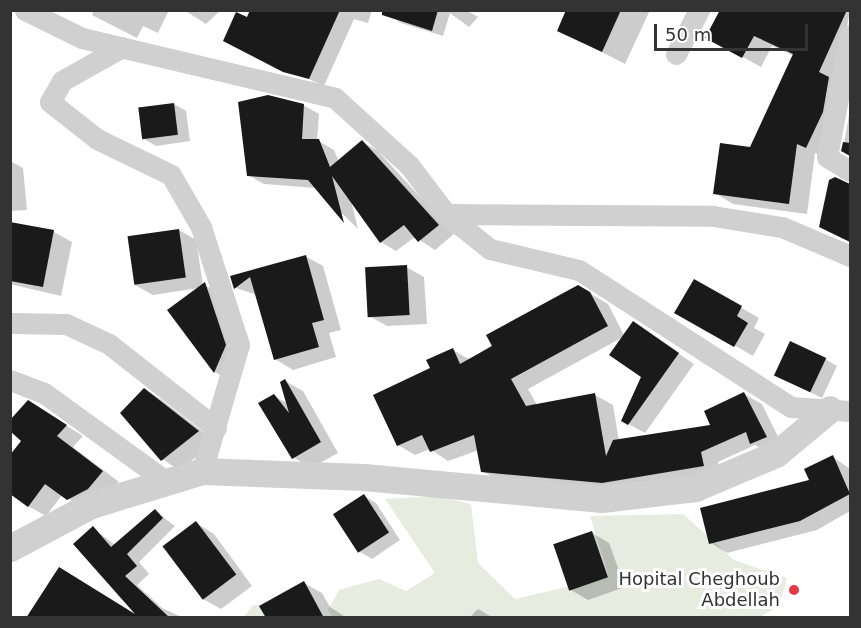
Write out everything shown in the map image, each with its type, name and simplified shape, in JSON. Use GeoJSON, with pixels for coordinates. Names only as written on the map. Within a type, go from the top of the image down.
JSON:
{"type":"FeatureCollection","features":[{"type":"Feature","properties":{"kind":"street"},"geometry":{"type":"LineString","coordinates":[[25,10],[82,38],[334,98],[409,165],[446,214],[490,249],[579,270],[791,407],[840,410]]}},
{"type":"Feature","properties":{"kind":"street"},"geometry":{"type":"LineString","coordinates":[[676,54],[699,10]]}},
{"type":"Feature","properties":{"kind":"street"},"geometry":{"type":"LineString","coordinates":[[850,35],[827,157],[850,171]]}},
{"type":"Feature","properties":{"kind":"street"},"geometry":{"type":"LineString","coordinates":[[122,47],[62,81],[50,102],[97,139],[171,175],[201,227],[239,345],[202,471]]}},
{"type":"Feature","properties":{"kind":"street"},"geometry":{"type":"LineString","coordinates":[[446,214],[712,216],[782,227],[850,255]]}},
{"type":"Feature","properties":{"kind":"street"},"geometry":{"type":"LineString","coordinates":[[10,323],[66,324],[109,344],[216,428]]}},
{"type":"Feature","properties":{"kind":"street"},"geometry":{"type":"LineString","coordinates":[[10,380],[44,393],[166,482]]}},
{"type":"Feature","properties":{"kind":"street"},"geometry":{"type":"LineString","coordinates":[[15,540],[91,505],[202,471],[364,477],[602,499],[695,488],[776,454],[840,410]]}},
{"type":"Feature","properties":{"kind":"shaded area"},"geometry":{"type":"Polygon","coordinates":[[[440,496],[471,504],[478,563],[515,599],[609,577],[590,516],[683,514],[734,560],[787,578],[779,606],[760,617],[333,618],[328,610],[339,590],[379,579],[406,591],[435,573],[385,499],[440,496]]]}},
{"type":"Feature","properties":{"kind":"shaded area"},"geometry":{"type":"Polygon","coordinates":[[[253,605],[282,607],[290,618],[243,618],[253,605]]]}},
{"type":"Feature","properties":{"kind":"building"},"geometry":{"type":"Polygon","coordinates":[[[250,10],[340,10],[309,79],[283,72],[223,41],[236,12],[247,17],[250,10]]]}},
{"type":"Feature","properties":{"kind":"building"},"geometry":{"type":"Polygon","coordinates":[[[382,10],[438,10],[432,31],[382,15],[382,10]]]}},
{"type":"Feature","properties":{"kind":"building"},"geometry":{"type":"Polygon","coordinates":[[[566,10],[621,10],[602,52],[557,31],[566,10]]]}},
{"type":"Feature","properties":{"kind":"building"},"geometry":{"type":"Polygon","coordinates":[[[720,10],[847,10],[819,72],[829,77],[823,112],[806,148],[797,144],[789,204],[713,194],[720,143],[750,147],[793,54],[754,36],[742,58],[705,38],[720,10]]]}},
{"type":"Feature","properties":{"kind":"building"},"geometry":{"type":"Polygon","coordinates":[[[268,95],[304,104],[302,139],[319,139],[330,167],[362,140],[439,225],[418,242],[404,225],[380,243],[332,176],[344,223],[308,180],[247,176],[238,102],[268,95]]]}},
{"type":"Feature","properties":{"kind":"building"},"geometry":{"type":"Polygon","coordinates":[[[174,103],[178,135],[142,139],[138,107],[174,103]]]}},
{"type":"Feature","properties":{"kind":"building"},"geometry":{"type":"Polygon","coordinates":[[[843,142],[850,143],[850,156],[841,151],[843,142]]]}},
{"type":"Feature","properties":{"kind":"building"},"geometry":{"type":"Polygon","coordinates":[[[835,177],[850,184],[850,242],[819,227],[829,180],[835,177]]]}},
{"type":"Feature","properties":{"kind":"building"},"geometry":{"type":"Polygon","coordinates":[[[10,222],[54,230],[43,287],[10,281],[10,222]]]}},
{"type":"Feature","properties":{"kind":"building"},"geometry":{"type":"Polygon","coordinates":[[[179,229],[186,278],[134,285],[128,236],[179,229]]]}},
{"type":"Feature","properties":{"kind":"building"},"geometry":{"type":"Polygon","coordinates":[[[306,255],[324,320],[312,323],[319,347],[274,360],[250,277],[234,289],[230,276],[306,255]]]}},
{"type":"Feature","properties":{"kind":"building"},"geometry":{"type":"Polygon","coordinates":[[[407,265],[410,315],[368,317],[365,267],[407,265]]]}},
{"type":"Feature","properties":{"kind":"building"},"geometry":{"type":"Polygon","coordinates":[[[694,279],[742,306],[737,316],[748,323],[734,347],[674,313],[694,279]]]}},
{"type":"Feature","properties":{"kind":"building"},"geometry":{"type":"Polygon","coordinates":[[[205,282],[226,345],[214,373],[167,310],[205,282]]]}},
{"type":"Feature","properties":{"kind":"building"},"geometry":{"type":"Polygon","coordinates":[[[578,285],[590,292],[608,326],[511,379],[526,406],[595,393],[606,456],[613,440],[710,425],[704,411],[744,392],[767,437],[750,444],[746,432],[701,452],[704,466],[602,483],[481,472],[474,435],[430,452],[422,435],[397,446],[373,395],[430,368],[426,360],[453,348],[460,364],[492,346],[486,335],[578,285]]]}},
{"type":"Feature","properties":{"kind":"building"},"geometry":{"type":"Polygon","coordinates":[[[633,321],[679,353],[628,425],[621,421],[641,377],[609,355],[633,321]]]}},
{"type":"Feature","properties":{"kind":"building"},"geometry":{"type":"Polygon","coordinates":[[[790,341],[826,358],[810,392],[774,375],[790,341]]]}},
{"type":"Feature","properties":{"kind":"building"},"geometry":{"type":"Polygon","coordinates":[[[285,379],[321,442],[292,459],[258,403],[274,394],[289,413],[280,382],[285,379]]]}},
{"type":"Feature","properties":{"kind":"building"},"geometry":{"type":"Polygon","coordinates":[[[144,388],[199,431],[161,461],[120,413],[144,388]]]}},
{"type":"Feature","properties":{"kind":"building"},"geometry":{"type":"Polygon","coordinates":[[[28,400],[67,425],[57,436],[103,471],[88,489],[67,500],[45,484],[28,507],[10,494],[10,455],[21,441],[10,431],[10,420],[28,400]]]}},
{"type":"Feature","properties":{"kind":"building"},"geometry":{"type":"Polygon","coordinates":[[[833,455],[850,494],[800,521],[709,544],[700,508],[809,480],[804,469],[833,455]]]}},
{"type":"Feature","properties":{"kind":"building"},"geometry":{"type":"Polygon","coordinates":[[[364,494],[389,533],[358,553],[333,514],[364,494]]]}},
{"type":"Feature","properties":{"kind":"building"},"geometry":{"type":"Polygon","coordinates":[[[155,509],[163,518],[127,554],[137,566],[125,576],[170,618],[26,618],[59,567],[135,614],[73,544],[93,526],[111,547],[155,509]]]}},
{"type":"Feature","properties":{"kind":"building"},"geometry":{"type":"Polygon","coordinates":[[[196,521],[236,575],[203,600],[162,546],[196,521]]]}},
{"type":"Feature","properties":{"kind":"building"},"geometry":{"type":"Polygon","coordinates":[[[592,531],[608,577],[569,591],[553,544],[592,531]]]}},
{"type":"Feature","properties":{"kind":"building"},"geometry":{"type":"Polygon","coordinates":[[[304,581],[324,618],[266,618],[259,606],[304,581]]]}},
{"type":"Feature","properties":{"kind":"place","name":"Hopital Cheghoub Abdellah"},"geometry":{"type":"Point","coordinates":[794,590]}}]}
